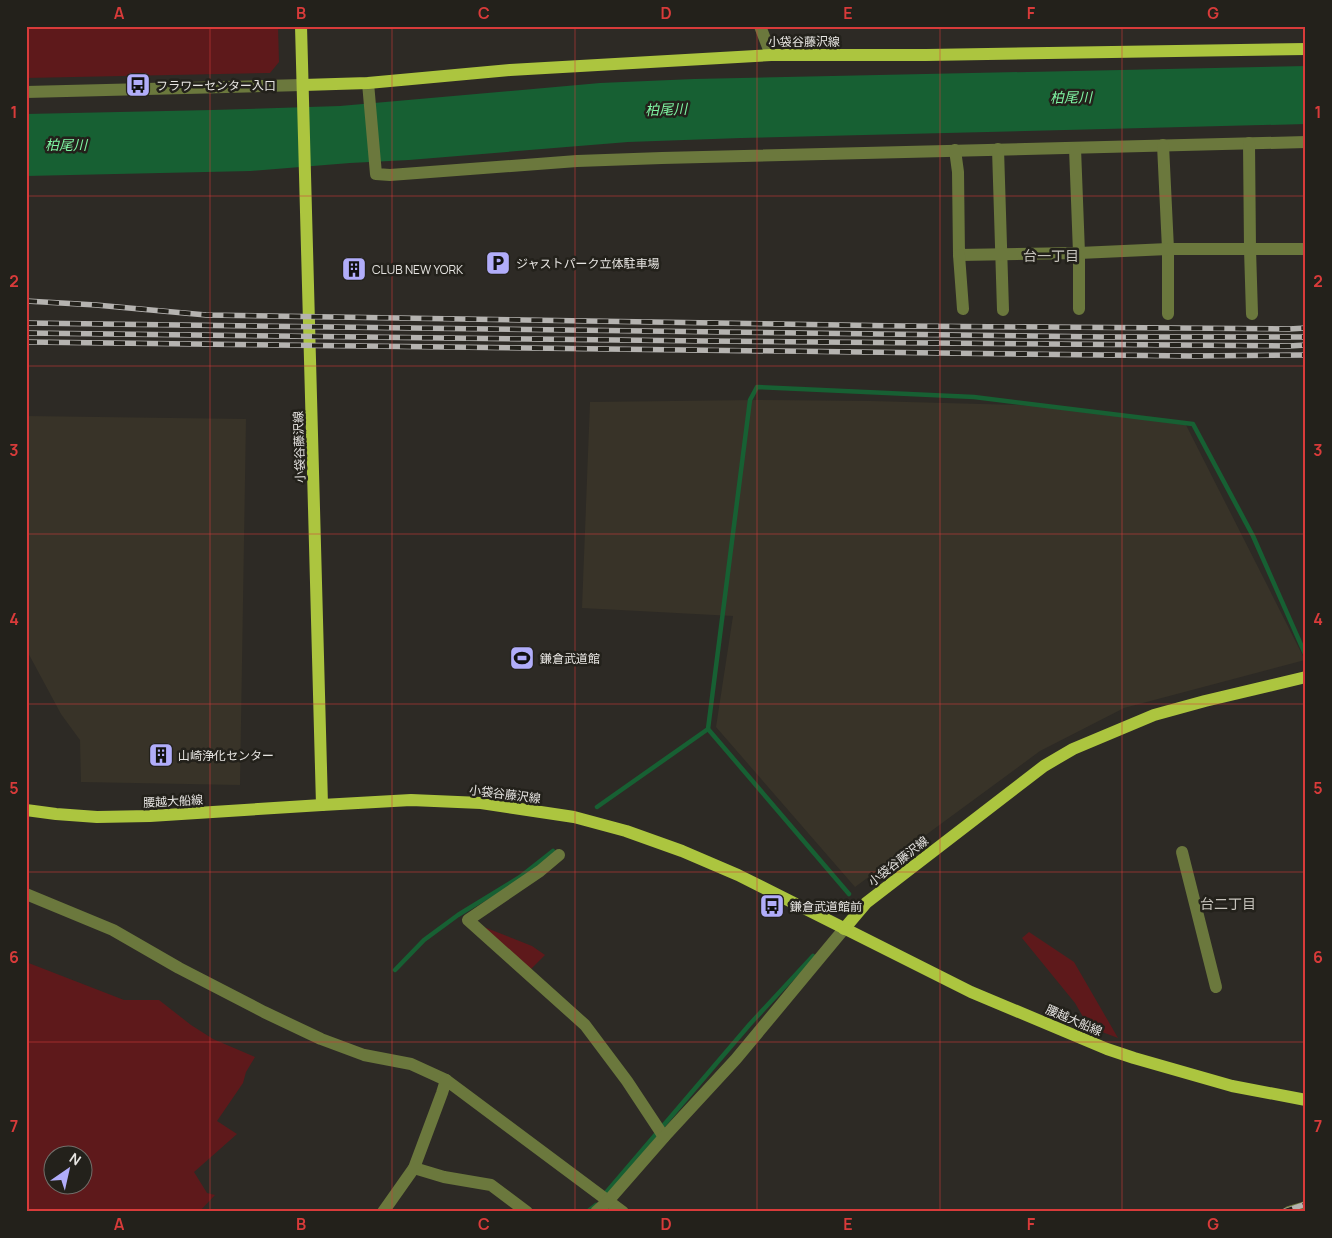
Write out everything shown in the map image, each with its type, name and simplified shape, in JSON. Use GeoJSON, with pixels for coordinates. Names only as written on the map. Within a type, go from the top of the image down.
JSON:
{"type":"FeatureCollection","features":[{"type":"Feature","properties":{"kind":"main road","name":"小袋谷藤沢線"},"geometry":{"type":"LineString","coordinates":[[301,26],[322,805],[411,800],[480,803],[574,817],[626,831],[682,850],[738,875],[844,929],[866,903],[1044,766],[1073,749],[1154,715],[1306,677]]}},
{"type":"Feature","properties":{"kind":"main road","name":"小袋谷藤沢線"},"geometry":{"type":"LineString","coordinates":[[303,90],[369,87],[510,70],[771,55],[926,55],[1132,50],[1306,49]]}},
{"type":"Feature","properties":{"kind":"main road","name":"腰越大船線"},"geometry":{"type":"LineString","coordinates":[[26,810],[97,817],[150,816],[322,805]]}},
{"type":"Feature","properties":{"kind":"main road","name":"腰越大船線"},"geometry":{"type":"LineString","coordinates":[[844,929],[971,992],[1107,1049],[1232,1086],[1306,1100]]}},
{"type":"Feature","properties":{"kind":"street"},"geometry":{"type":"LineString","coordinates":[[760,26],[771,55]]}},
{"type":"Feature","properties":{"kind":"street"},"geometry":{"type":"LineString","coordinates":[[369,87],[376,174],[390,175],[577,161],[1306,142]]}},
{"type":"Feature","properties":{"kind":"street"},"geometry":{"type":"LineString","coordinates":[[26,92],[303,90]]}},
{"type":"Feature","properties":{"kind":"street"},"geometry":{"type":"LineString","coordinates":[[1249,143],[1252,314]]}},
{"type":"Feature","properties":{"kind":"street"},"geometry":{"type":"LineString","coordinates":[[1163,145],[1168,250],[1168,314]]}},
{"type":"Feature","properties":{"kind":"street"},"geometry":{"type":"LineString","coordinates":[[1075,148],[1079,309]]}},
{"type":"Feature","properties":{"kind":"street"},"geometry":{"type":"LineString","coordinates":[[998,149],[1003,310]]}},
{"type":"Feature","properties":{"kind":"street"},"geometry":{"type":"LineString","coordinates":[[955,150],[963,309]]}},
{"type":"Feature","properties":{"kind":"street"},"geometry":{"type":"LineString","coordinates":[[959,255],[1306,249]]}},
{"type":"Feature","properties":{"kind":"street"},"geometry":{"type":"LineString","coordinates":[[1182,852],[1216,987]]}},
{"type":"Feature","properties":{"kind":"street"},"geometry":{"type":"LineString","coordinates":[[560,855],[540,871],[468,920],[585,1025],[627,1081],[664,1137]]}},
{"type":"Feature","properties":{"kind":"street"},"geometry":{"type":"LineString","coordinates":[[26,894],[113,930],[179,968],[321,1039],[364,1055],[411,1064],[446,1080],[623,1212]]}},
{"type":"Feature","properties":{"kind":"street"},"geometry":{"type":"LineString","coordinates":[[596,1212],[736,1059],[844,929]]}},
{"type":"Feature","properties":{"kind":"street"},"geometry":{"type":"LineString","coordinates":[[383,1212],[414,1168],[446,1080]]}},
{"type":"Feature","properties":{"kind":"street"},"geometry":{"type":"LineString","coordinates":[[414,1168],[444,1177],[491,1185],[527,1212]]}},
{"type":"Feature","properties":{"kind":"street"},"geometry":{"type":"LineString","coordinates":[[1289,1212],[1306,1207]]}},
{"type":"Feature","properties":{"kind":"shaded area"},"geometry":{"type":"Polygon","coordinates":[[[26,26],[278,26],[279,62],[270,73],[26,78],[26,26]]]}},
{"type":"Feature","properties":{"kind":"shaded area"},"geometry":{"type":"Polygon","coordinates":[[[756,400],[1052,406],[1186,425],[1305,660],[1124,708],[1040,751],[855,887],[716,727],[733,616],[582,608],[590,402],[756,400]]]}},
{"type":"Feature","properties":{"kind":"shaded area"},"geometry":{"type":"Polygon","coordinates":[[[26,416],[246,419],[240,785],[81,782],[80,740],[61,714],[26,649],[26,416]]]}},
{"type":"Feature","properties":{"kind":"shaded area"},"geometry":{"type":"Polygon","coordinates":[[[479,925],[532,946],[545,955],[530,970],[479,925]]]}},
{"type":"Feature","properties":{"kind":"shaded area"},"geometry":{"type":"Polygon","coordinates":[[[1029,932],[1074,962],[1118,1038],[1089,1027],[1075,1003],[1022,938],[1029,932]]]}},
{"type":"Feature","properties":{"kind":"shaded area"},"geometry":{"type":"Polygon","coordinates":[[[26,962],[124,1000],[159,1000],[191,1025],[213,1039],[255,1057],[246,1072],[243,1083],[217,1121],[237,1134],[194,1172],[207,1193],[215,1195],[199,1212],[26,1212],[26,962]]]}},
{"type":"Feature","properties":{"kind":"water","name":"柏尾川"},"geometry":{"type":"Polygon","coordinates":[[[1306,66],[1306,124],[628,142],[251,171],[26,176],[26,114],[340,106],[600,83],[694,79],[1306,66]]]}},
{"type":"Feature","properties":{"kind":"waterway"},"geometry":{"type":"LineString","coordinates":[[597,807],[708,729],[750,400],[757,387],[974,397],[1193,424],[1253,536],[1306,656]]}},
{"type":"Feature","properties":{"kind":"waterway"},"geometry":{"type":"LineString","coordinates":[[708,729],[849,894]]}},
{"type":"Feature","properties":{"kind":"waterway"},"geometry":{"type":"LineString","coordinates":[[395,970],[424,940],[458,915],[520,877],[553,851]]}},
{"type":"Feature","properties":{"kind":"waterway"},"geometry":{"type":"LineString","coordinates":[[604,1195],[750,1024],[813,956]]}},
{"type":"Feature","properties":{"kind":"waterway"},"geometry":{"type":"LineString","coordinates":[[587,1212],[596,1205]]}},
{"type":"Feature","properties":{"kind":"railway"},"geometry":{"type":"LineString","coordinates":[[26,301],[206,315],[904,326],[1306,328]]}},
{"type":"Feature","properties":{"kind":"railway"},"geometry":{"type":"LineString","coordinates":[[26,323],[1105,337],[1306,337]]}},
{"type":"Feature","properties":{"kind":"railway"},"geometry":{"type":"LineString","coordinates":[[26,333],[705,341],[1306,345]]}},
{"type":"Feature","properties":{"kind":"railway"},"geometry":{"type":"LineString","coordinates":[[26,342],[1190,356],[1306,355]]}},
{"type":"Feature","properties":{"kind":"railway"},"geometry":{"type":"LineString","coordinates":[[1282,1212],[1306,1204]]}},
{"type":"Feature","properties":{"kind":"place","name":"フラワーセンター入口"},"geometry":{"type":"Point","coordinates":[138,85]}},
{"type":"Feature","properties":{"kind":"place","name":"ジャストパーク立体駐車場"},"geometry":{"type":"Point","coordinates":[498,263]}},
{"type":"Feature","properties":{"kind":"place","name":"CLUB NEW YORK"},"geometry":{"type":"Point","coordinates":[354,269]}},
{"type":"Feature","properties":{"kind":"place","name":"鎌倉武道館"},"geometry":{"type":"Point","coordinates":[522,658]}},
{"type":"Feature","properties":{"kind":"place","name":"山崎浄化センター"},"geometry":{"type":"Point","coordinates":[161,755]}},
{"type":"Feature","properties":{"kind":"place","name":"鎌倉武道館前"},"geometry":{"type":"Point","coordinates":[772,906]}},
{"type":"Feature","properties":{"kind":"district","name":"台一丁目"},"geometry":{"type":"Point","coordinates":[1051,255]}},
{"type":"Feature","properties":{"kind":"district","name":"台二丁目"},"geometry":{"type":"Point","coordinates":[1228,903]}}]}
